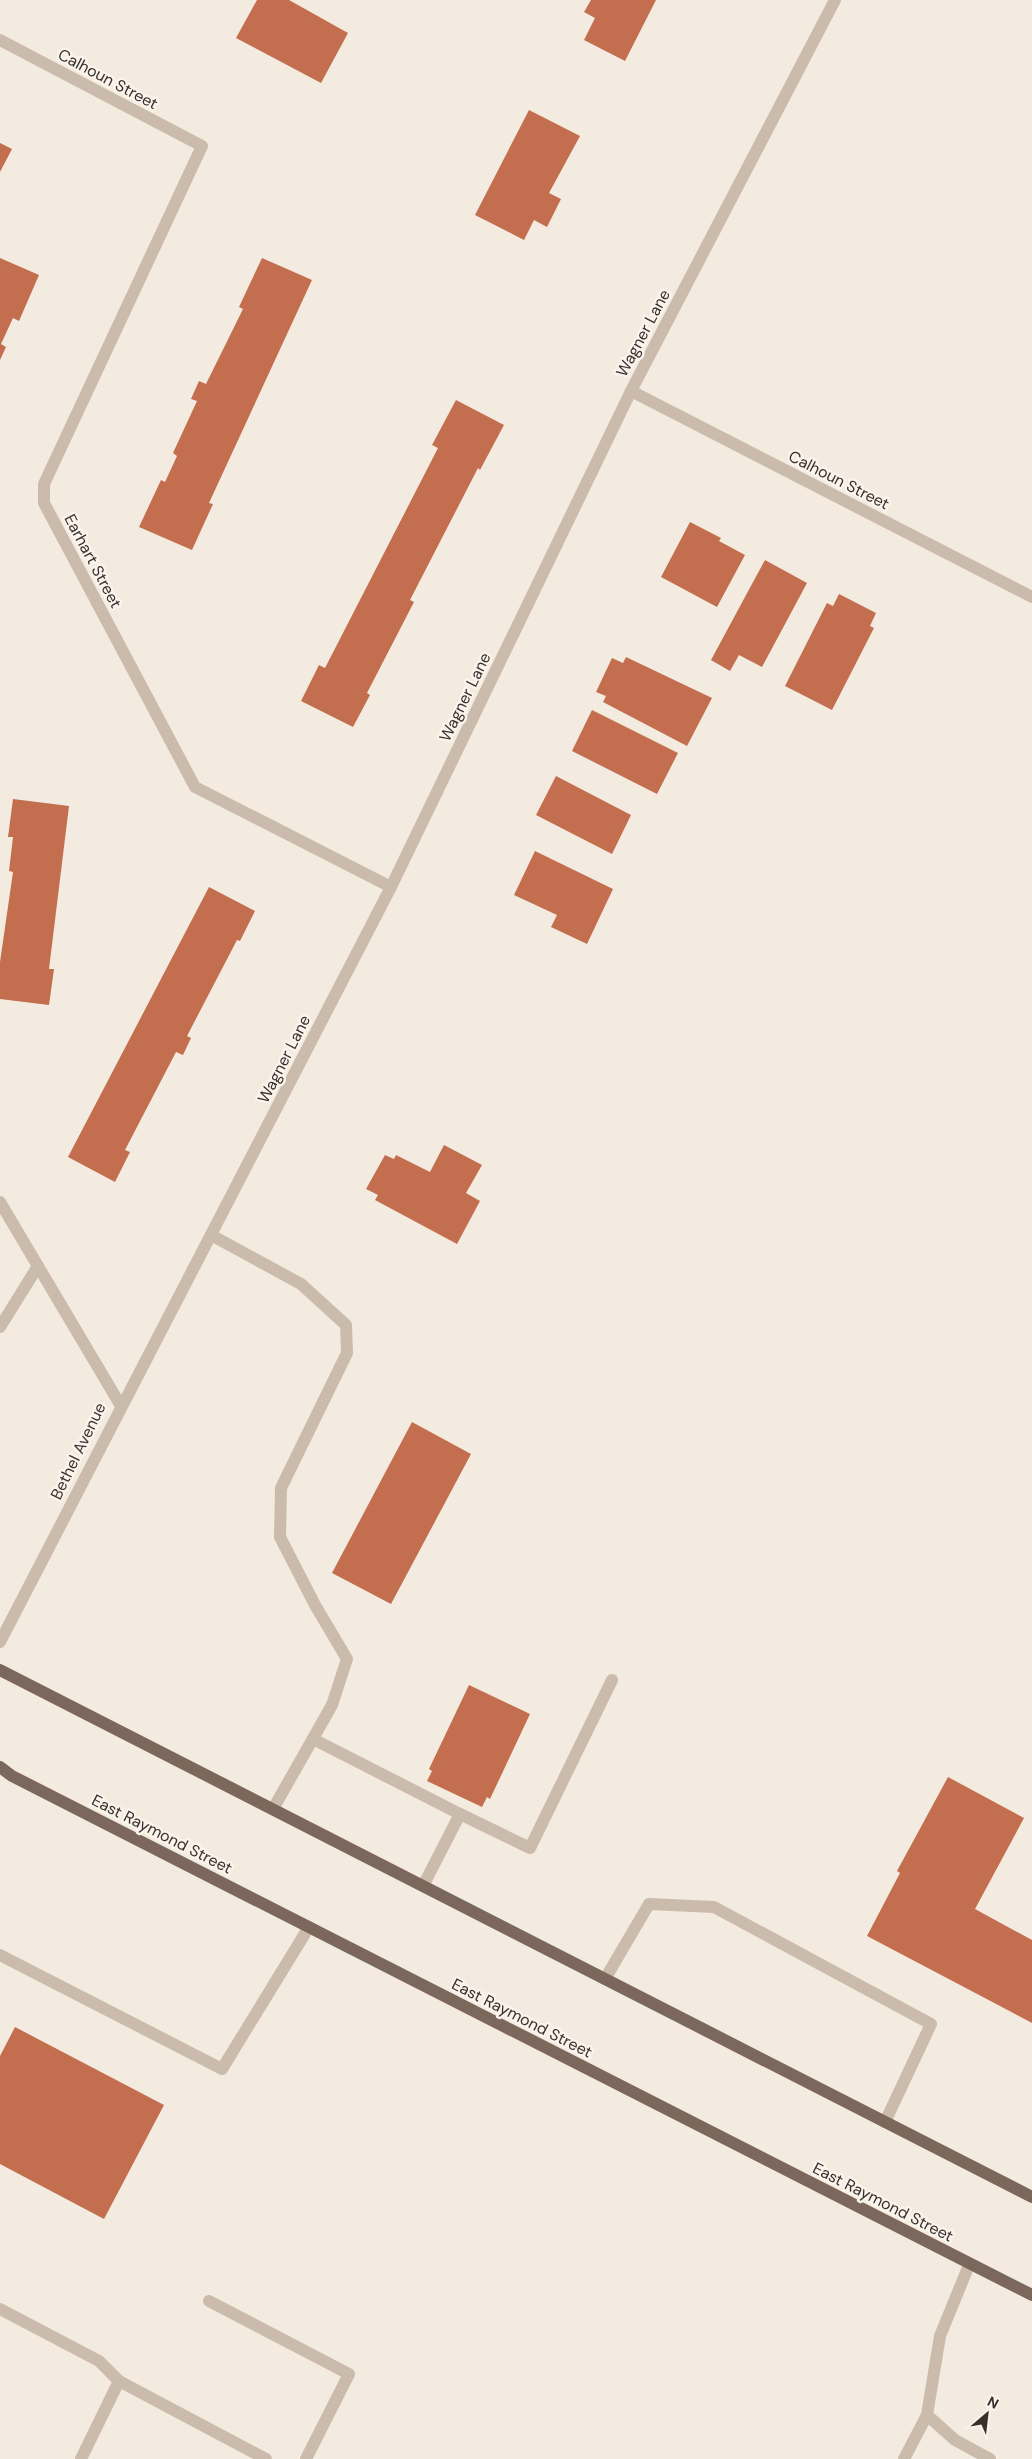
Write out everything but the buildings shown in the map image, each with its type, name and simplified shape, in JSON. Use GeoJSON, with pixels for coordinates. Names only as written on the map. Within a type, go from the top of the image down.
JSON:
{"type":"FeatureCollection","features":[{"type":"Feature","properties":{"kind":"main road"},"geometry":{"type":"LineString","coordinates":[[0,1670],[1032,2197]]}},
{"type":"Feature","properties":{"kind":"main road","name":"East Raymond Street"},"geometry":{"type":"LineString","coordinates":[[0,1767],[12,1776],[309,1928],[969,2265],[1032,2295]]}},
{"type":"Feature","properties":{"kind":"street","name":"Wagner Lane"},"geometry":{"type":"LineString","coordinates":[[121,1406],[391,887],[630,391],[835,0]]}},
{"type":"Feature","properties":{"kind":"street","name":"Calhoun Street"},"geometry":{"type":"LineString","coordinates":[[0,40],[202,146]]}},
{"type":"Feature","properties":{"kind":"street","name":"Earhart Street"},"geometry":{"type":"LineString","coordinates":[[202,146],[44,484],[44,502],[195,787],[391,887]]}},
{"type":"Feature","properties":{"kind":"street","name":"Calhoun Street"},"geometry":{"type":"LineString","coordinates":[[630,391],[1032,597]]}},
{"type":"Feature","properties":{"kind":"street","name":"Bethel Avenue"},"geometry":{"type":"LineString","coordinates":[[0,1202],[121,1406],[0,1642]]}},
{"type":"Feature","properties":{"kind":"street"},"geometry":{"type":"LineString","coordinates":[[211,1235],[301,1284],[346,1325],[347,1353],[281,1488],[280,1537],[314,1605],[347,1659],[332,1705],[273,1809]]}},
{"type":"Feature","properties":{"kind":"street"},"geometry":{"type":"LineString","coordinates":[[0,1327],[38,1266]]}},
{"type":"Feature","properties":{"kind":"street"},"geometry":{"type":"LineString","coordinates":[[313,1738],[530,1848],[612,1680]]}},
{"type":"Feature","properties":{"kind":"street"},"geometry":{"type":"LineString","coordinates":[[423,1886],[460,1814]]}},
{"type":"Feature","properties":{"kind":"street"},"geometry":{"type":"LineString","coordinates":[[605,1979],[649,1904],[714,1907],[930,2024],[886,2122]]}},
{"type":"Feature","properties":{"kind":"street"},"geometry":{"type":"LineString","coordinates":[[0,1955],[222,2069],[309,1928]]}},
{"type":"Feature","properties":{"kind":"street"},"geometry":{"type":"LineString","coordinates":[[904,2459],[928,2415],[940,2336],[969,2265]]}},
{"type":"Feature","properties":{"kind":"street"},"geometry":{"type":"LineString","coordinates":[[209,2301],[348,2374],[306,2459]]}},
{"type":"Feature","properties":{"kind":"street"},"geometry":{"type":"LineString","coordinates":[[0,2309],[99,2361],[119,2381],[266,2459]]}},
{"type":"Feature","properties":{"kind":"street"},"geometry":{"type":"LineString","coordinates":[[82,2459],[119,2381]]}},
{"type":"Feature","properties":{"kind":"street"},"geometry":{"type":"LineString","coordinates":[[928,2415],[970,2455],[990,2459]]}}]}
